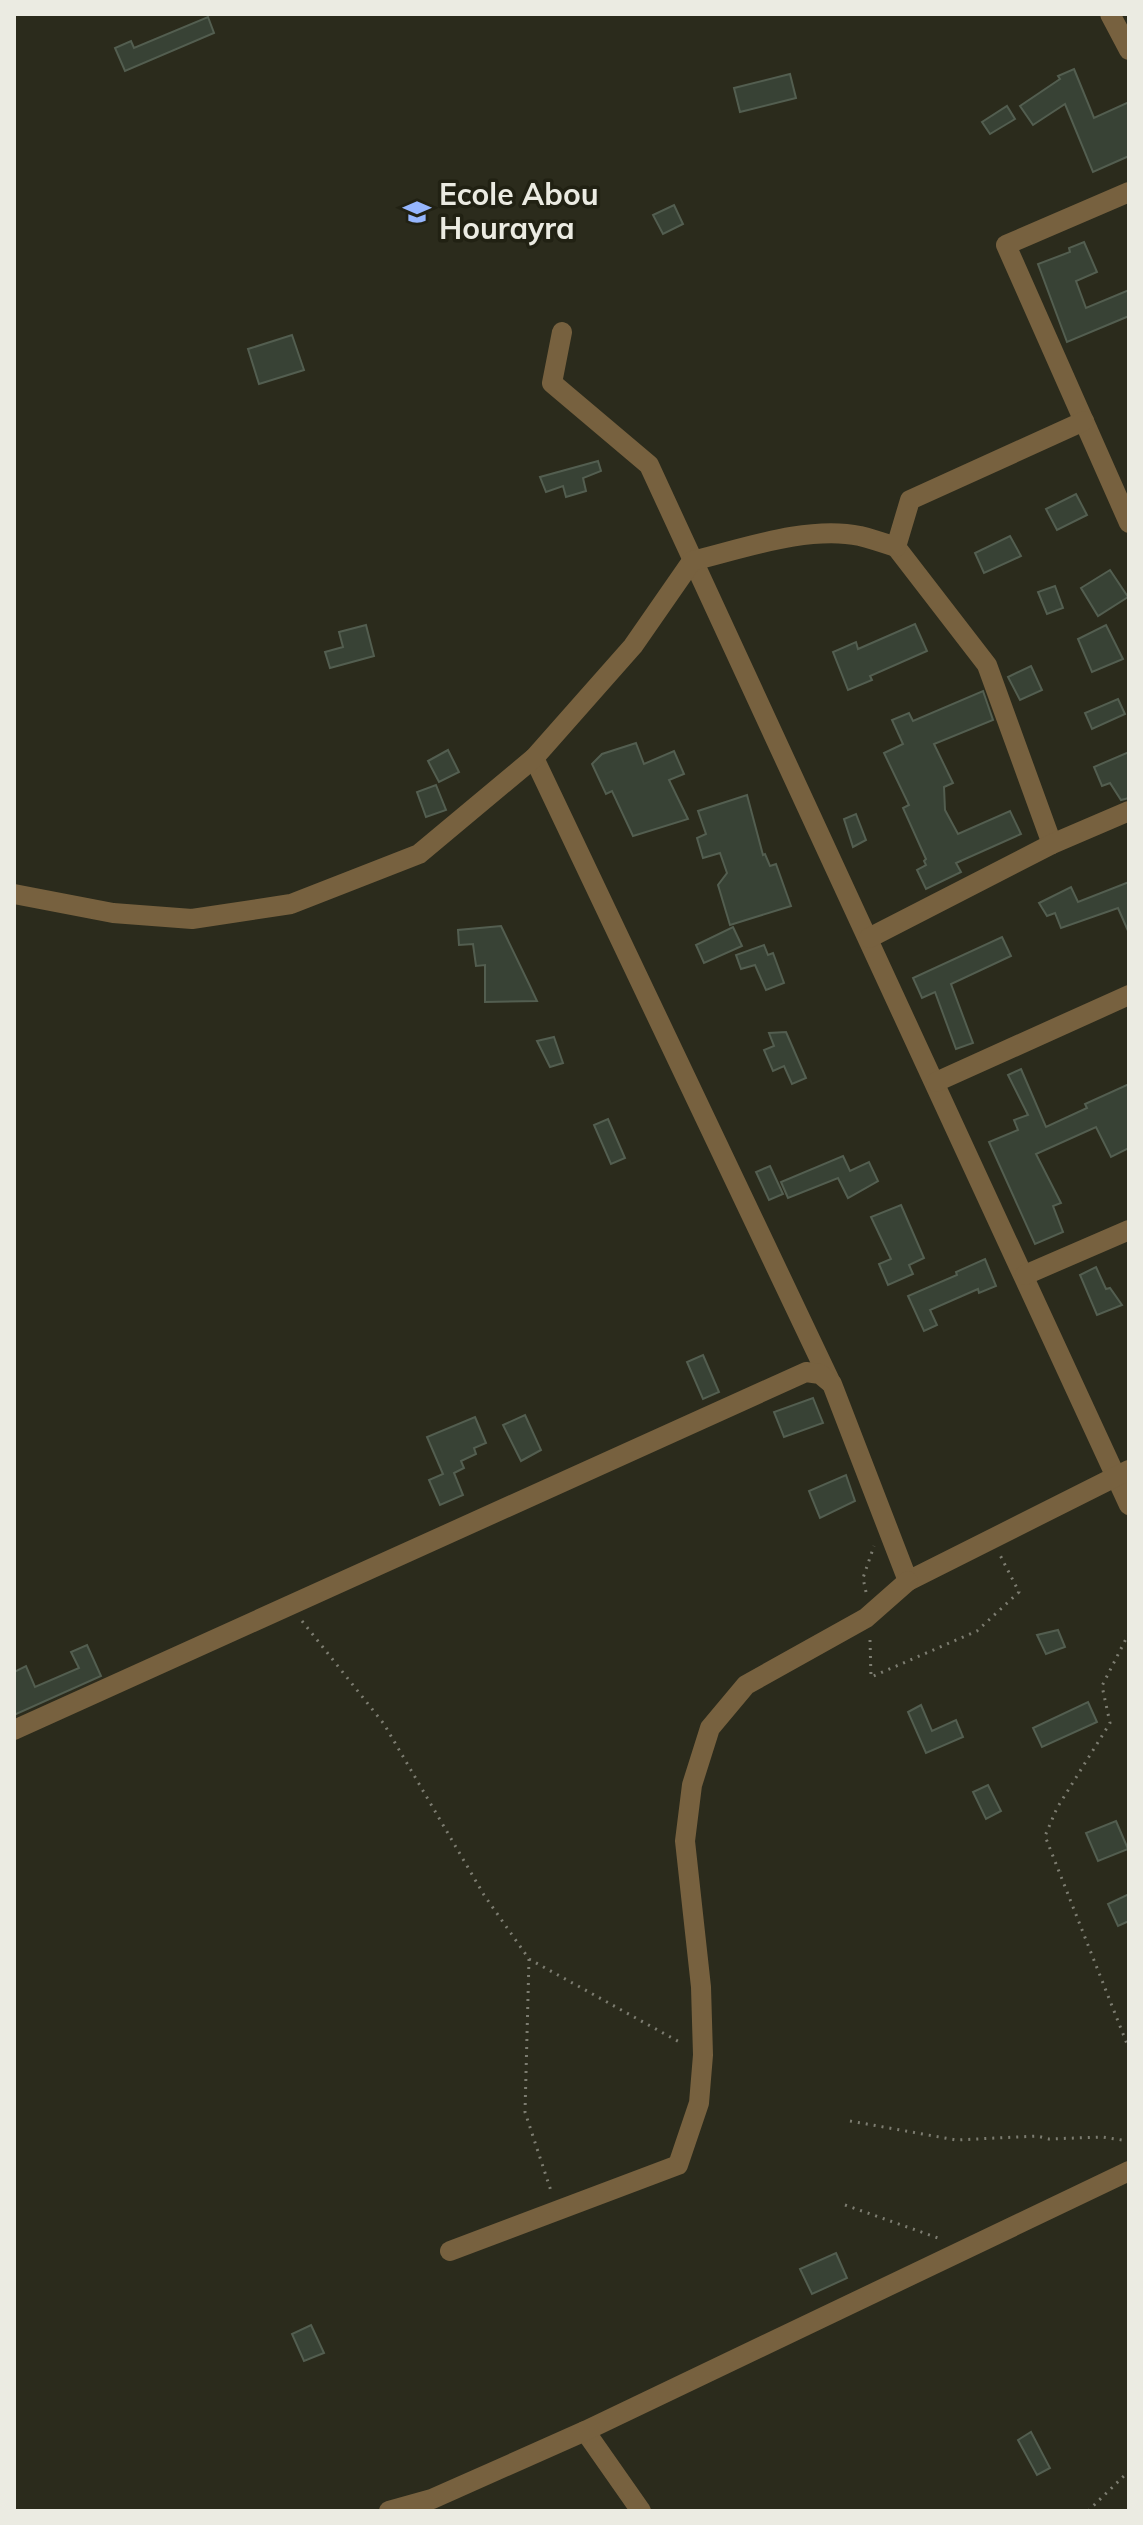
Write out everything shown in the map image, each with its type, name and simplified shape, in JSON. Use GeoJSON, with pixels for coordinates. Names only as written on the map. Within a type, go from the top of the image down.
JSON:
{"type":"FeatureCollection","features":[{"type":"Feature","properties":{"kind":"street"},"geometry":{"type":"LineString","coordinates":[[1110,14],[1129,50]]}},
{"type":"Feature","properties":{"kind":"street"},"geometry":{"type":"LineString","coordinates":[[1129,192],[1006,245],[1129,523]]}},
{"type":"Feature","properties":{"kind":"street"},"geometry":{"type":"LineString","coordinates":[[562,332],[552,383],[649,465],[1025,1275],[1123,1473],[1129,1505]]}},
{"type":"Feature","properties":{"kind":"street"},"geometry":{"type":"LineString","coordinates":[[896,547],[910,500],[1084,421]]}},
{"type":"Feature","properties":{"kind":"street"},"geometry":{"type":"LineString","coordinates":[[14,894],[113,913],[192,919],[291,904],[419,854],[534,758],[633,646],[692,561],[778,540],[823,534],[858,535],[896,547],[987,665],[1052,844]]}},
{"type":"Feature","properties":{"kind":"street"},"geometry":{"type":"LineString","coordinates":[[534,758],[832,1384],[908,1581]]}},
{"type":"Feature","properties":{"kind":"street"},"geometry":{"type":"LineString","coordinates":[[869,938],[1052,844],[1129,811]]}},
{"type":"Feature","properties":{"kind":"street"},"geometry":{"type":"LineString","coordinates":[[936,1082],[1129,995]]}},
{"type":"Feature","properties":{"kind":"street"},"geometry":{"type":"LineString","coordinates":[[1025,1275],[1129,1230]]}},
{"type":"Feature","properties":{"kind":"street"},"geometry":{"type":"LineString","coordinates":[[14,1730],[806,1372],[820,1374],[832,1384]]}},
{"type":"Feature","properties":{"kind":"street"},"geometry":{"type":"LineString","coordinates":[[450,2251],[678,2165],[699,2103],[703,2055],[701,1987],[685,1841],[692,1785],[710,1728],[746,1685],[870,1614],[908,1581],[1123,1473]]}},
{"type":"Feature","properties":{"kind":"street"},"geometry":{"type":"LineString","coordinates":[[389,2511],[432,2499],[585,2431],[1129,2171]]}},
{"type":"Feature","properties":{"kind":"street"},"geometry":{"type":"LineString","coordinates":[[585,2431],[641,2511]]}},
{"type":"Feature","properties":{"kind":"path"},"geometry":{"type":"LineString","coordinates":[[883,1518],[863,1578],[870,1614],[871,1677],[977,1631],[1019,1592],[992,1537]]}},
{"type":"Feature","properties":{"kind":"path"},"geometry":{"type":"LineString","coordinates":[[290,1605],[384,1724],[484,1895],[529,1959],[703,2055]]}},
{"type":"Feature","properties":{"kind":"path"},"geometry":{"type":"LineString","coordinates":[[1129,1633],[1102,1686],[1110,1723],[1057,1808],[1045,1836],[1129,2049]]}},
{"type":"Feature","properties":{"kind":"path"},"geometry":{"type":"LineString","coordinates":[[529,1959],[525,2112],[557,2211]]}},
{"type":"Feature","properties":{"kind":"path"},"geometry":{"type":"LineString","coordinates":[[850,2121],[956,2140],[1037,2136],[1049,2139],[1102,2137],[1129,2141]]}},
{"type":"Feature","properties":{"kind":"path"},"geometry":{"type":"LineString","coordinates":[[845,2205],[968,2248]]}},
{"type":"Feature","properties":{"kind":"path"},"geometry":{"type":"LineString","coordinates":[[1088,2511],[1129,2471]]}},
{"type":"Feature","properties":{"kind":"building"},"geometry":{"type":"Polygon","coordinates":[[[208,17],[214,33],[125,71],[115,48],[131,41],[134,48],[208,17]]]}},
{"type":"Feature","properties":{"kind":"building"},"geometry":{"type":"Polygon","coordinates":[[[1074,69],[1094,118],[1129,102],[1129,156],[1093,172],[1065,104],[1033,125],[1020,106],[1060,79],[1058,76],[1074,69]]]}},
{"type":"Feature","properties":{"kind":"building"},"geometry":{"type":"Polygon","coordinates":[[[790,74],[796,98],[740,112],[734,88],[790,74]]]}},
{"type":"Feature","properties":{"kind":"building"},"geometry":{"type":"Polygon","coordinates":[[[1007,106],[1015,119],[990,134],[982,122],[1007,106]]]}},
{"type":"Feature","properties":{"kind":"building"},"geometry":{"type":"Polygon","coordinates":[[[674,205],[683,224],[663,234],[653,215],[674,205]]]}},
{"type":"Feature","properties":{"kind":"building"},"geometry":{"type":"Polygon","coordinates":[[[1084,242],[1097,272],[1076,281],[1086,308],[1129,290],[1129,316],[1067,342],[1038,264],[1070,252],[1069,248],[1084,242]]]}},
{"type":"Feature","properties":{"kind":"building"},"geometry":{"type":"Polygon","coordinates":[[[292,335],[304,370],[259,384],[248,349],[292,335]]]}},
{"type":"Feature","properties":{"kind":"building"},"geometry":{"type":"Polygon","coordinates":[[[598,461],[601,471],[583,478],[586,491],[566,497],[563,486],[546,492],[540,477],[598,461]]]}},
{"type":"Feature","properties":{"kind":"building"},"geometry":{"type":"Polygon","coordinates":[[[1076,494],[1087,515],[1057,530],[1046,509],[1076,494]]]}},
{"type":"Feature","properties":{"kind":"building"},"geometry":{"type":"Polygon","coordinates":[[[1010,536],[1021,556],[984,573],[975,553],[1010,536]]]}},
{"type":"Feature","properties":{"kind":"building"},"geometry":{"type":"Polygon","coordinates":[[[1110,570],[1128,597],[1098,616],[1081,588],[1110,570]]]}},
{"type":"Feature","properties":{"kind":"building"},"geometry":{"type":"Polygon","coordinates":[[[1055,586],[1063,608],[1047,614],[1038,592],[1055,586]]]}},
{"type":"Feature","properties":{"kind":"building"},"geometry":{"type":"Polygon","coordinates":[[[915,624],[927,651],[870,676],[872,680],[848,690],[833,652],[856,642],[858,649],[915,624]]]}},
{"type":"Feature","properties":{"kind":"building"},"geometry":{"type":"Polygon","coordinates":[[[366,625],[374,656],[330,668],[325,652],[343,647],[339,632],[366,625]]]}},
{"type":"Feature","properties":{"kind":"building"},"geometry":{"type":"Polygon","coordinates":[[[1106,625],[1123,659],[1092,672],[1078,639],[1106,625]]]}},
{"type":"Feature","properties":{"kind":"building"},"geometry":{"type":"Polygon","coordinates":[[[1031,666],[1042,690],[1020,700],[1008,677],[1031,666]]]}},
{"type":"Feature","properties":{"kind":"building"},"geometry":{"type":"Polygon","coordinates":[[[983,691],[993,720],[934,744],[953,783],[944,787],[945,810],[958,834],[1010,811],[1021,834],[956,863],[961,872],[926,889],[917,870],[926,865],[926,859],[903,808],[909,805],[884,753],[903,744],[892,720],[909,713],[913,721],[983,691]]]}},
{"type":"Feature","properties":{"kind":"building"},"geometry":{"type":"Polygon","coordinates":[[[1118,699],[1125,714],[1092,729],[1085,713],[1118,699]]]}},
{"type":"Feature","properties":{"kind":"building"},"geometry":{"type":"Polygon","coordinates":[[[636,743],[644,764],[674,751],[684,774],[669,780],[688,819],[633,836],[612,791],[606,794],[592,764],[602,754],[636,743]]]}},
{"type":"Feature","properties":{"kind":"building"},"geometry":{"type":"Polygon","coordinates":[[[448,750],[459,772],[439,782],[428,761],[448,750]]]}},
{"type":"Feature","properties":{"kind":"building"},"geometry":{"type":"Polygon","coordinates":[[[1129,752],[1129,798],[1121,800],[1110,783],[1102,786],[1094,767],[1129,752]]]}},
{"type":"Feature","properties":{"kind":"building"},"geometry":{"type":"Polygon","coordinates":[[[436,785],[446,810],[426,817],[417,792],[436,785]]]}},
{"type":"Feature","properties":{"kind":"building"},"geometry":{"type":"Polygon","coordinates":[[[747,795],[763,855],[770,866],[776,864],[791,906],[730,925],[718,885],[727,873],[720,853],[703,858],[697,838],[706,834],[698,811],[747,795]]]}},
{"type":"Feature","properties":{"kind":"building"},"geometry":{"type":"Polygon","coordinates":[[[856,814],[866,840],[853,847],[844,819],[856,814]]]}},
{"type":"Feature","properties":{"kind":"building"},"geometry":{"type":"Polygon","coordinates":[[[1129,882],[1129,933],[1118,908],[1061,928],[1055,913],[1047,916],[1039,903],[1071,887],[1078,902],[1129,882]]]}},
{"type":"Feature","properties":{"kind":"building"},"geometry":{"type":"Polygon","coordinates":[[[501,926],[537,1001],[485,1002],[485,965],[476,966],[473,944],[459,945],[458,930],[501,926]]]}},
{"type":"Feature","properties":{"kind":"building"},"geometry":{"type":"Polygon","coordinates":[[[733,927],[742,946],[704,963],[696,945],[733,927]]]}},
{"type":"Feature","properties":{"kind":"building"},"geometry":{"type":"Polygon","coordinates":[[[1002,937],[1011,956],[951,984],[973,1043],[956,1049],[935,992],[922,998],[913,978],[1002,937]]]}},
{"type":"Feature","properties":{"kind":"building"},"geometry":{"type":"Polygon","coordinates":[[[764,945],[768,955],[773,953],[784,983],[766,990],[755,965],[741,969],[736,955],[764,945]]]}},
{"type":"Feature","properties":{"kind":"building"},"geometry":{"type":"Polygon","coordinates":[[[786,1032],[806,1078],[792,1084],[784,1066],[773,1071],[764,1050],[774,1046],[769,1033],[786,1032]]]}},
{"type":"Feature","properties":{"kind":"building"},"geometry":{"type":"Polygon","coordinates":[[[554,1037],[563,1063],[550,1067],[537,1041],[554,1037]]]}},
{"type":"Feature","properties":{"kind":"building"},"geometry":{"type":"Polygon","coordinates":[[[1021,1069],[1046,1127],[1087,1108],[1085,1104],[1129,1084],[1129,1148],[1111,1157],[1096,1127],[1036,1154],[1061,1203],[1053,1206],[1063,1232],[1035,1244],[989,1142],[1018,1130],[1014,1120],[1028,1115],[1008,1075],[1021,1069]]]}},
{"type":"Feature","properties":{"kind":"building"},"geometry":{"type":"Polygon","coordinates":[[[608,1119],[625,1158],[611,1164],[594,1125],[608,1119]]]}},
{"type":"Feature","properties":{"kind":"building"},"geometry":{"type":"Polygon","coordinates":[[[843,1156],[850,1171],[869,1162],[878,1181],[848,1198],[838,1178],[788,1198],[781,1182],[843,1156]]]}},
{"type":"Feature","properties":{"kind":"building"},"geometry":{"type":"Polygon","coordinates":[[[770,1166],[783,1194],[769,1200],[756,1172],[770,1166]]]}},
{"type":"Feature","properties":{"kind":"building"},"geometry":{"type":"Polygon","coordinates":[[[901,1205],[924,1258],[909,1265],[913,1274],[888,1285],[879,1264],[891,1259],[871,1217],[901,1205]]]}},
{"type":"Feature","properties":{"kind":"building"},"geometry":{"type":"Polygon","coordinates":[[[985,1259],[996,1286],[979,1293],[978,1289],[930,1310],[937,1325],[924,1331],[908,1296],[985,1259]]]}},
{"type":"Feature","properties":{"kind":"building"},"geometry":{"type":"Polygon","coordinates":[[[1096,1267],[1106,1289],[1110,1288],[1122,1305],[1097,1315],[1080,1275],[1096,1267]]]}},
{"type":"Feature","properties":{"kind":"building"},"geometry":{"type":"Polygon","coordinates":[[[703,1355],[719,1392],[703,1399],[687,1362],[703,1355]]]}},
{"type":"Feature","properties":{"kind":"building"},"geometry":{"type":"Polygon","coordinates":[[[813,1398],[823,1423],[784,1437],[774,1412],[813,1398]]]}},
{"type":"Feature","properties":{"kind":"building"},"geometry":{"type":"Polygon","coordinates":[[[525,1415],[541,1450],[521,1461],[503,1425],[525,1415]]]}},
{"type":"Feature","properties":{"kind":"building"},"geometry":{"type":"Polygon","coordinates":[[[475,1417],[486,1443],[474,1448],[476,1454],[461,1461],[464,1468],[454,1473],[463,1495],[440,1505],[429,1480],[443,1474],[427,1437],[475,1417]]]}},
{"type":"Feature","properties":{"kind":"building"},"geometry":{"type":"Polygon","coordinates":[[[846,1475],[855,1501],[820,1518],[809,1491],[846,1475]]]}},
{"type":"Feature","properties":{"kind":"building"},"geometry":{"type":"Polygon","coordinates":[[[1058,1630],[1065,1647],[1046,1654],[1037,1635],[1058,1630]]]}},
{"type":"Feature","properties":{"kind":"building"},"geometry":{"type":"Polygon","coordinates":[[[87,1645],[101,1676],[14,1715],[14,1672],[26,1666],[35,1687],[79,1668],[71,1652],[87,1645]]]}},
{"type":"Feature","properties":{"kind":"building"},"geometry":{"type":"Polygon","coordinates":[[[1088,1702],[1097,1722],[1042,1747],[1033,1728],[1088,1702]]]}},
{"type":"Feature","properties":{"kind":"building"},"geometry":{"type":"Polygon","coordinates":[[[921,1705],[932,1731],[956,1720],[963,1737],[926,1753],[908,1712],[921,1705]]]}},
{"type":"Feature","properties":{"kind":"building"},"geometry":{"type":"Polygon","coordinates":[[[988,1785],[1001,1811],[986,1819],[973,1792],[988,1785]]]}},
{"type":"Feature","properties":{"kind":"building"},"geometry":{"type":"Polygon","coordinates":[[[1116,1821],[1128,1849],[1098,1861],[1086,1833],[1116,1821]]]}},
{"type":"Feature","properties":{"kind":"building"},"geometry":{"type":"Polygon","coordinates":[[[1129,1894],[1129,1921],[1118,1926],[1108,1904],[1129,1894]]]}},
{"type":"Feature","properties":{"kind":"building"},"geometry":{"type":"Polygon","coordinates":[[[836,2253],[847,2278],[812,2294],[800,2269],[836,2253]]]}},
{"type":"Feature","properties":{"kind":"building"},"geometry":{"type":"Polygon","coordinates":[[[311,2325],[324,2353],[304,2361],[292,2334],[311,2325]]]}},
{"type":"Feature","properties":{"kind":"building"},"geometry":{"type":"Polygon","coordinates":[[[1031,2432],[1050,2468],[1037,2475],[1018,2440],[1031,2432]]]}},
{"type":"Feature","properties":{"kind":"place","name":"Ecole Abou Hourayra"},"geometry":{"type":"Point","coordinates":[417,212]}}]}
